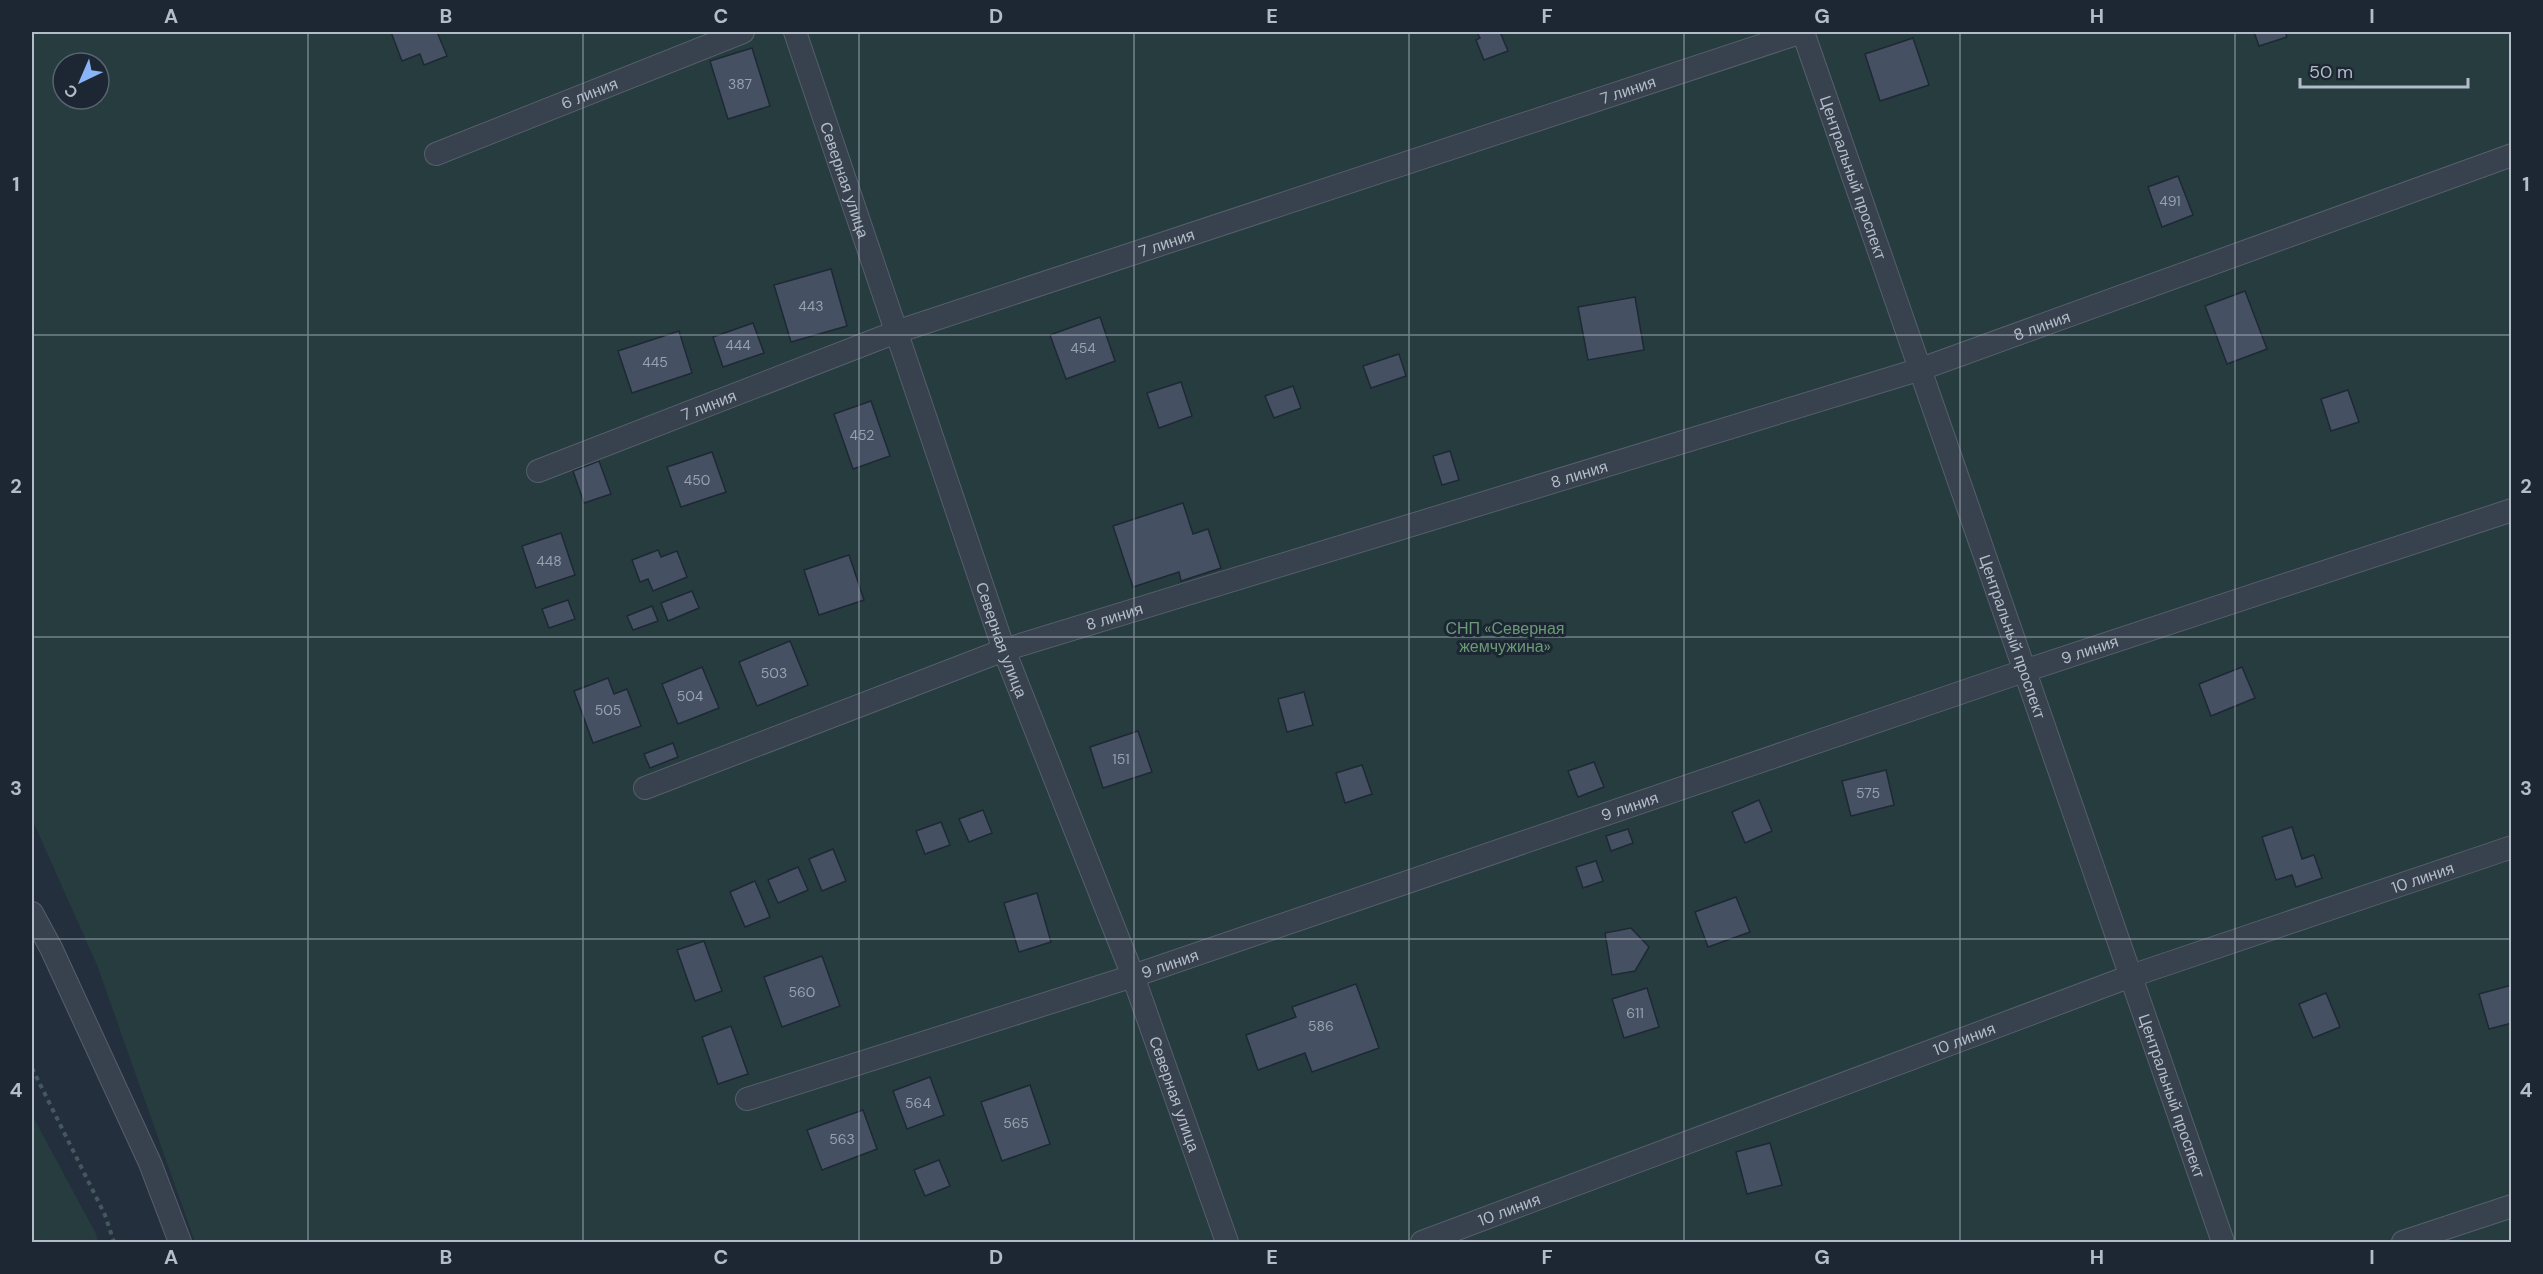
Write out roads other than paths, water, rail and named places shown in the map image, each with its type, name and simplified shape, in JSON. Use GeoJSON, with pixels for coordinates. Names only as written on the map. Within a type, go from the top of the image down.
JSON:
{"type":"FeatureCollection","features":[{"type":"Feature","properties":{"kind":"street","name":"6 линия"},"geometry":{"type":"LineString","coordinates":[[436,154],[743,32]]}},
{"type":"Feature","properties":{"kind":"street","name":"Северная улица"},"geometry":{"type":"LineString","coordinates":[[795,32],[1005,650],[1133,976],[1227,1242]]}},
{"type":"Feature","properties":{"kind":"street","name":"7 линия"},"geometry":{"type":"LineString","coordinates":[[538,471],[896,332],[1803,32]]}},
{"type":"Feature","properties":{"kind":"street","name":"Центральный проспект"},"geometry":{"type":"LineString","coordinates":[[1803,32],[2223,1242]]}},
{"type":"Feature","properties":{"kind":"street","name":"8 линия"},"geometry":{"type":"LineString","coordinates":[[645,788],[1005,650],[1921,369],[2511,155]]}},
{"type":"Feature","properties":{"kind":"street","name":"9 линия"},"geometry":{"type":"LineString","coordinates":[[747,1099],[1133,976],[2024,670],[2511,510]]}},
{"type":"Feature","properties":{"kind":"street","name":"10 линия"},"geometry":{"type":"LineString","coordinates":[[1422,1242],[2131,976],[2511,847]]}},
{"type":"Feature","properties":{"kind":"street"},"geometry":{"type":"LineString","coordinates":[[32,913],[51,948],[150,1163],[180,1242]]}},
{"type":"Feature","properties":{"kind":"street"},"geometry":{"type":"LineString","coordinates":[[2403,1242],[2511,1206]]}},
{"type":"Feature","properties":{"kind":"park label","name":"СНП «Северная жемчужина»"},"geometry":{"type":"Point","coordinates":[1505,637]}}]}
